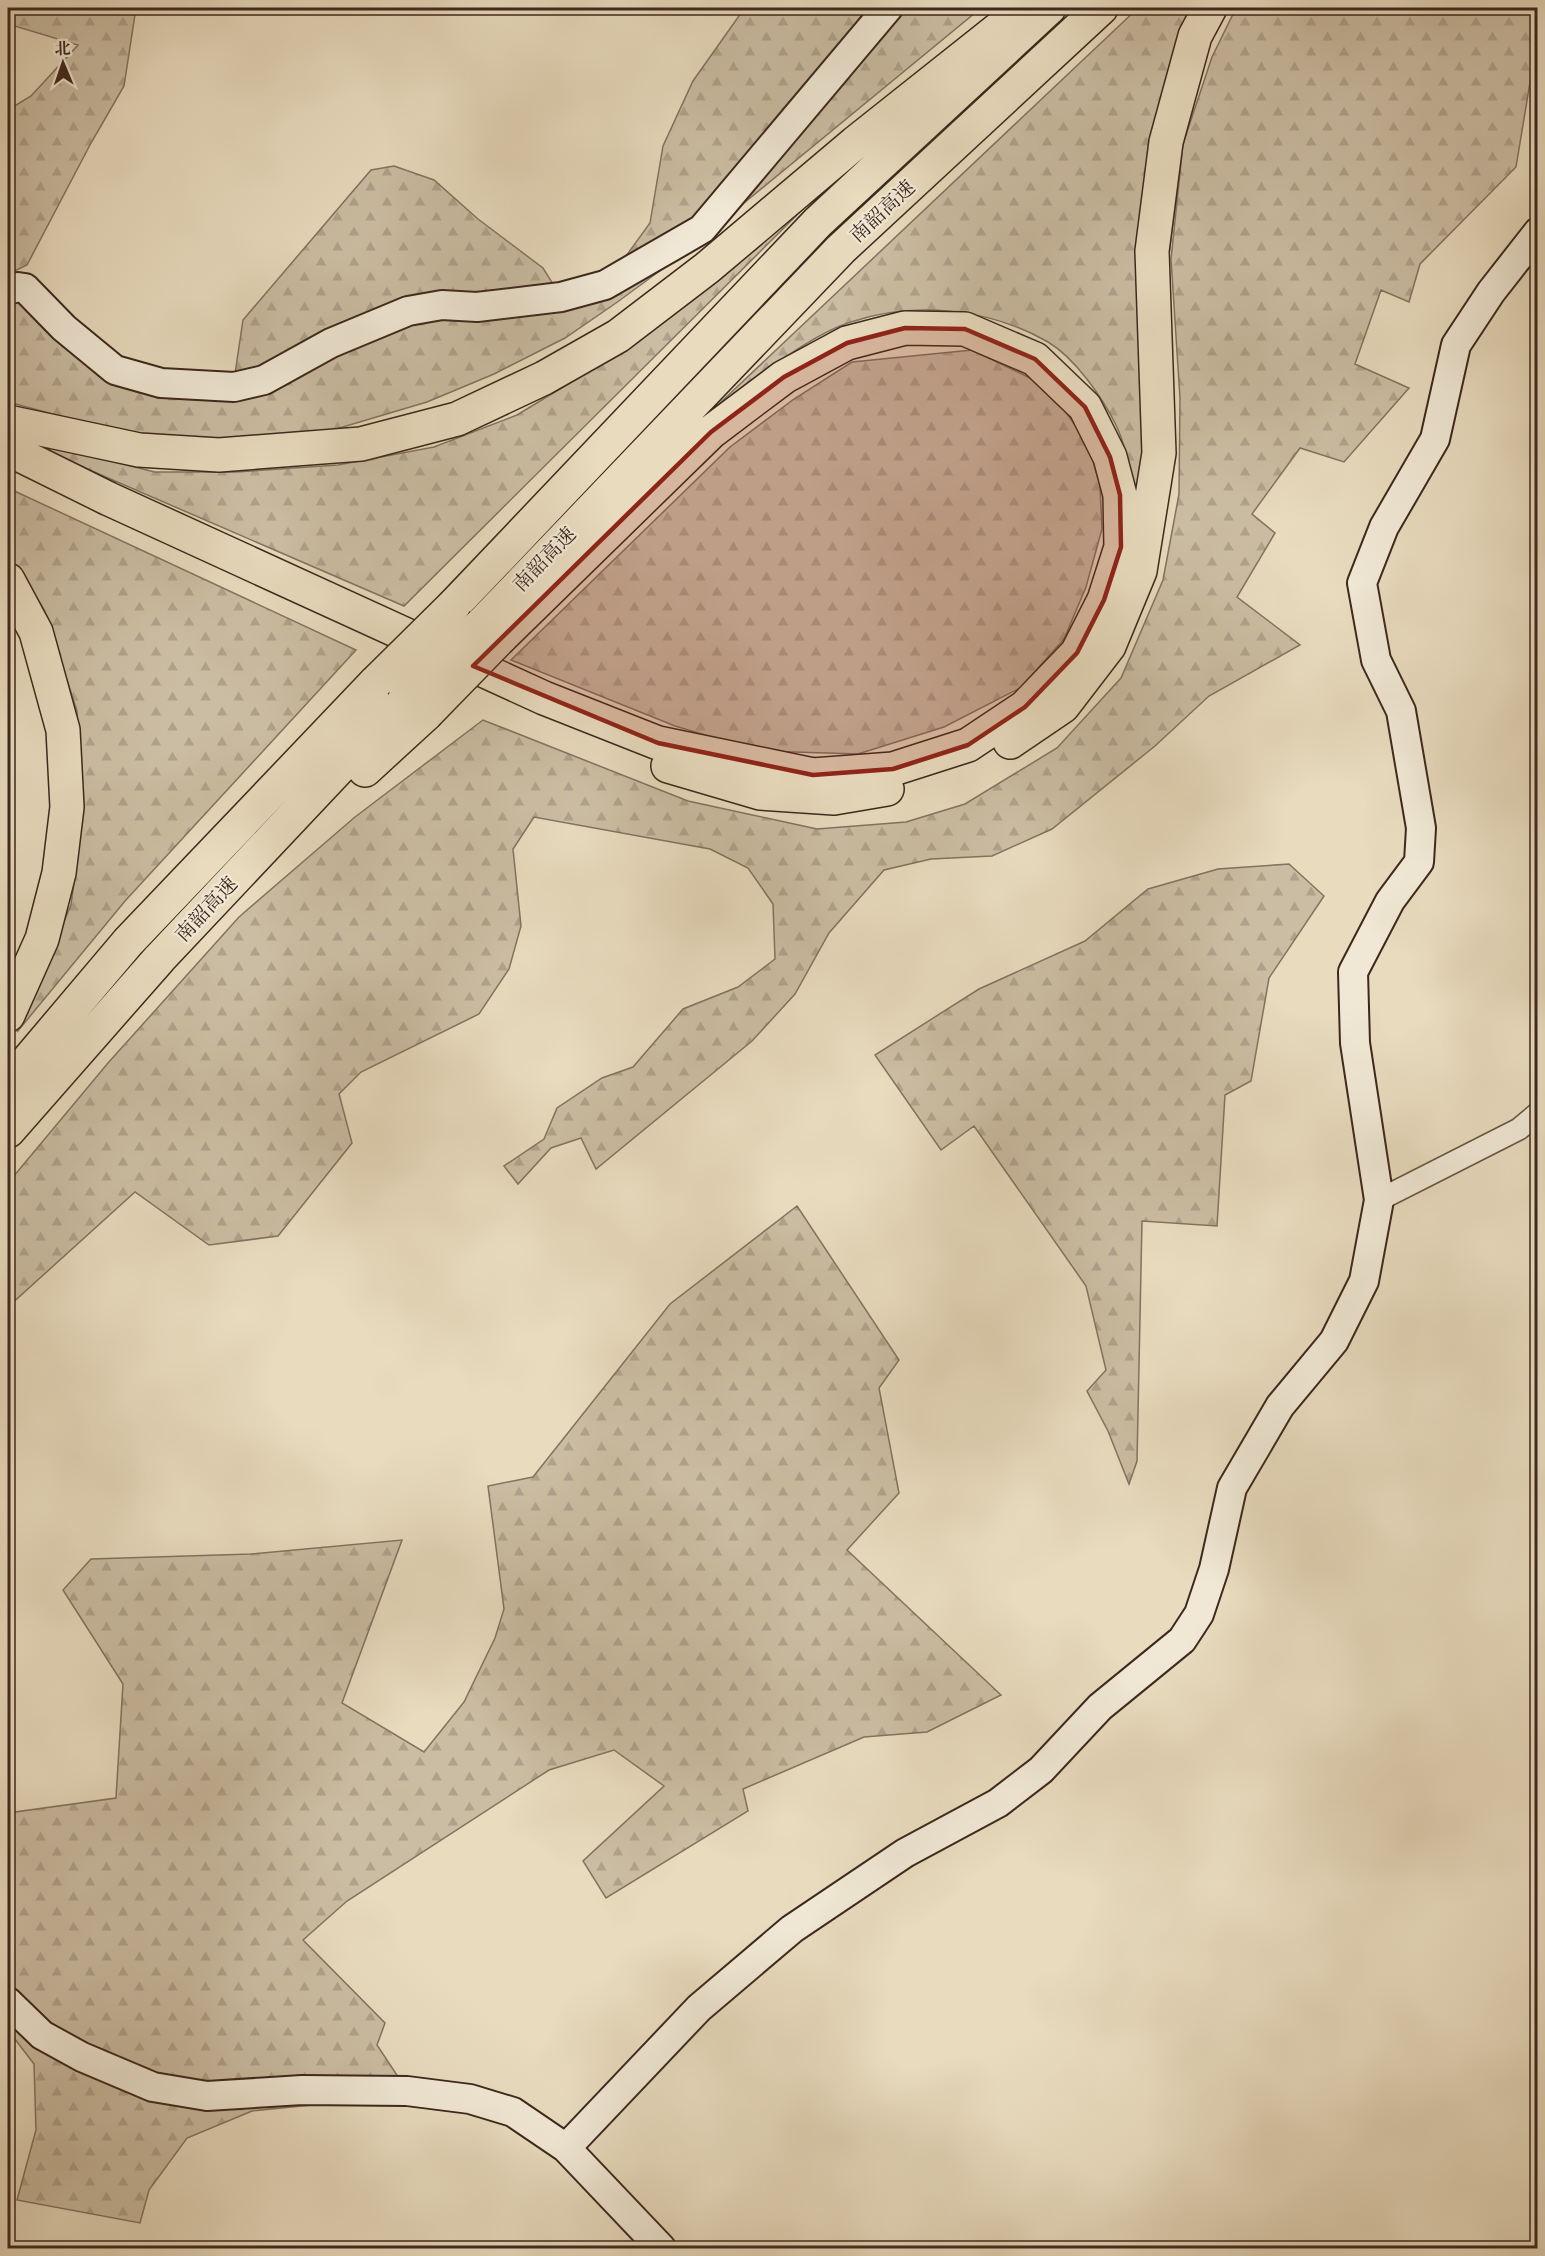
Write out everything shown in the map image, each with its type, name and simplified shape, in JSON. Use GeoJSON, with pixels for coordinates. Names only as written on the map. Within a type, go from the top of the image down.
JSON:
{"type":"FeatureCollection","features":[{"type":"Feature","properties":{"kind":"highway"},"geometry":{"type":"LineString","coordinates":[[8,422],[139,450],[219,455],[361,444],[457,419],[544,378],[618,336],[707,268],[855,143],[1025,8]]}},
{"type":"Feature","properties":{"kind":"highway","name":"南韶高速"},"geometry":{"type":"LineString","coordinates":[[8,1084],[128,942],[376,682],[454,605],[818,222],[1048,8]]}},
{"type":"Feature","properties":{"kind":"highway","name":"南韶高速"},"geometry":{"type":"LineString","coordinates":[[8,1131],[160,958],[491,631],[841,249],[1101,8]]}},
{"type":"Feature","properties":{"kind":"highway"},"geometry":{"type":"LineString","coordinates":[[8,474],[473,687],[601,742],[688,773],[760,793],[834,798],[917,784],[997,750],[1063,706],[1109,646],[1140,571],[1159,453],[1152,251],[1166,142],[1195,36],[1210,8]]}},
{"type":"Feature","properties":{"kind":"highway"},"geometry":{"type":"LineString","coordinates":[[8,449],[109,499],[544,698],[658,743],[813,775],[893,770],[968,745],[1025,707],[1077,653],[1104,600],[1121,547],[1120,495],[1110,457],[1085,407],[1035,359],[965,329],[905,328],[847,342],[784,377],[711,432],[491,631]]}},
{"type":"Feature","properties":{"kind":"highway"},"geometry":{"type":"LineString","coordinates":[[8,580],[36,632],[63,730],[66,807],[59,873],[42,939],[8,1015]]}},
{"type":"Feature","properties":{"kind":"street"},"geometry":{"type":"LineString","coordinates":[[8,290],[18,287],[25,288],[64,328],[115,370],[161,383],[234,387],[264,380],[331,343],[408,311],[442,305],[477,307],[561,297],[605,285],[702,229],[888,8]]}},
{"type":"Feature","properties":{"kind":"street"},"geometry":{"type":"LineString","coordinates":[[566,2148],[699,2008],[792,1929],[905,1853],[998,1803],[1041,1770],[1100,1707],[1182,1640],[1203,1603],[1232,1488],[1280,1406],[1334,1341],[1364,1281],[1379,1200],[1355,1043],[1353,972],[1390,901],[1419,862],[1421,828],[1401,711],[1376,660],[1362,583],[1384,527],[1435,439],[1456,345],[1491,292],[1538,232]]}},
{"type":"Feature","properties":{"kind":"street"},"geometry":{"type":"LineString","coordinates":[[1379,1200],[1519,1129],[1538,1113]]}},
{"type":"Feature","properties":{"kind":"street"},"geometry":{"type":"LineString","coordinates":[[8,2002],[42,2035],[82,2057],[153,2087],[207,2096],[302,2090],[395,2091],[470,2099],[513,2112],[566,2148],[661,2248]]}},
{"type":"Feature","properties":{"kind":"highlighted area"},"geometry":{"type":"Polygon","coordinates":[[[905,328],[965,329],[1035,359],[1085,407],[1110,457],[1120,495],[1121,547],[1104,600],[1077,653],[1025,707],[968,745],[893,769],[813,775],[658,743],[473,666],[711,432],[784,377],[847,343],[905,328]]]}},
{"type":"Feature","properties":{"kind":"green space"},"geometry":{"type":"Polygon","coordinates":[[[8,8],[136,8],[124,86],[91,143],[27,265],[8,274],[8,110],[31,96],[78,45],[8,24],[8,8]]]}},
{"type":"Feature","properties":{"kind":"green space"},"geometry":{"type":"Polygon","coordinates":[[[750,8],[981,8],[676,259],[616,303],[565,338],[494,374],[427,402],[326,432],[201,443],[112,430],[8,402],[8,290],[115,370],[233,387],[243,320],[371,170],[394,166],[434,180],[478,219],[543,268],[561,297],[605,285],[650,223],[663,146],[693,81],[741,13],[750,8]]]}},
{"type":"Feature","properties":{"kind":"green space"},"geometry":{"type":"Polygon","coordinates":[[[1138,8],[1199,8],[1132,559],[1130,474],[1122,441],[1110,414],[1087,379],[1058,349],[1025,331],[1001,322],[951,311],[925,310],[875,315],[851,322],[833,329],[795,351],[703,419],[1138,8]]]}},
{"type":"Feature","properties":{"kind":"green space"},"geometry":{"type":"Polygon","coordinates":[[[1236,8],[1537,8],[1537,40],[1516,167],[1420,264],[1409,302],[1381,290],[1355,364],[1409,388],[1344,462],[1300,448],[1252,514],[1275,533],[1237,597],[1300,645],[1209,696],[1155,746],[1052,829],[992,856],[931,859],[884,870],[829,933],[795,994],[752,1041],[596,1169],[581,1138],[551,1148],[518,1184],[504,1166],[544,1139],[557,1108],[602,1078],[633,1067],[683,1009],[738,987],[775,959],[773,904],[748,868],[710,849],[534,817],[513,849],[521,926],[509,969],[479,1014],[361,1072],[339,1094],[352,1143],[278,1236],[209,1245],[135,1192],[9,1306],[8,1183],[108,1063],[239,917],[355,817],[483,720],[688,801],[817,829],[906,822],[965,804],[1057,748],[1121,678],[1163,580],[1179,494],[1180,398],[1171,259],[1183,144],[1212,57],[1236,8]]]}},
{"type":"Feature","properties":{"kind":"green space"},"geometry":{"type":"Polygon","coordinates":[[[804,208],[404,606],[18,439],[155,472],[236,472],[338,465],[434,447],[517,415],[626,349],[804,208]]]}},
{"type":"Feature","properties":{"kind":"green space"},"geometry":{"type":"Polygon","coordinates":[[[972,350],[1030,378],[1060,404],[1088,443],[1100,486],[1102,529],[1086,587],[1064,639],[1020,688],[944,727],[858,754],[759,751],[675,726],[511,660],[730,447],[794,399],[852,362],[972,350]]]}},
{"type":"Feature","properties":{"kind":"green space"},"geometry":{"type":"Polygon","coordinates":[[[8,488],[356,650],[125,901],[17,1032],[71,905],[83,813],[77,711],[45,612],[8,554],[8,488]]]}},
{"type":"Feature","properties":{"kind":"green space"},"geometry":{"type":"Polygon","coordinates":[[[1289,864],[1324,896],[1269,978],[1251,1081],[1225,1095],[1217,1226],[1142,1221],[1137,1461],[1129,1484],[1108,1431],[1087,1391],[1106,1370],[1086,1286],[974,1126],[941,1150],[875,1055],[979,989],[1085,941],[1148,889],[1218,869],[1289,864]]]}},
{"type":"Feature","properties":{"kind":"green space"},"geometry":{"type":"Polygon","coordinates":[[[797,1206],[899,1360],[879,1388],[899,1493],[847,1550],[1001,1695],[927,1732],[864,1737],[743,1789],[748,1811],[606,1898],[583,1861],[664,1786],[614,1750],[549,1770],[347,1901],[303,1940],[385,2023],[377,2045],[416,2104],[332,2103],[252,2111],[187,2138],[149,2190],[140,2223],[17,2200],[36,2130],[34,2064],[8,2030],[8,1813],[116,1798],[123,1684],[63,1590],[91,1559],[251,1554],[402,1540],[342,1703],[424,1752],[464,1702],[495,1638],[504,1609],[488,1486],[533,1477],[670,1304],[797,1206]]]}}]}
